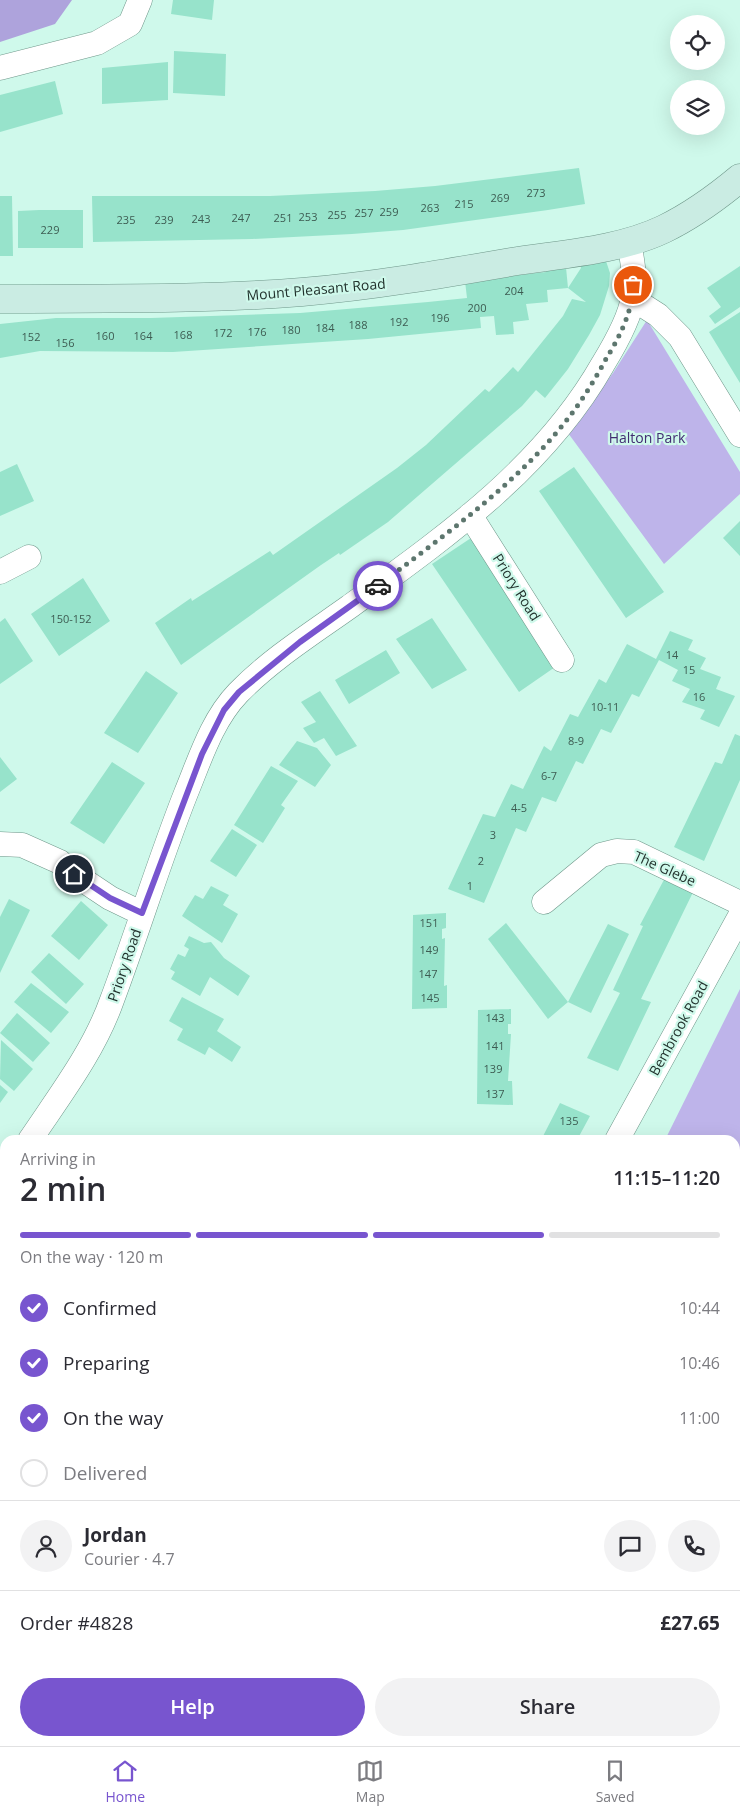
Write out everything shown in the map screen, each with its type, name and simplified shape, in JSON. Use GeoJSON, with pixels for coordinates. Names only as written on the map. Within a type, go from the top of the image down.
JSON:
{"type":"FeatureCollection","features":[{"type":"Feature","properties":{"kind":"street"},"geometry":{"type":"LineString","coordinates":[[0,68],[97,43],[130,24],[140,0]]}},
{"type":"Feature","properties":{"kind":"street"},"geometry":{"type":"LineString","coordinates":[[629,241],[663,229],[706,206],[740,178]]}},
{"type":"Feature","properties":{"kind":"street","name":"Priory Road"},"geometry":{"type":"LineString","coordinates":[[33,1135],[81,1063],[107,1011],[202,754],[224,710],[239,692],[300,642],[470,515],[512,479],[557,432],[590,388],[615,344],[633,299],[633,271],[629,241]]}},
{"type":"Feature","properties":{"kind":"street","name":"Mount Pleasant Road"},"geometry":{"type":"LineString","coordinates":[[0,299],[210,297],[302,292],[374,285],[629,241]]}},
{"type":"Feature","properties":{"kind":"street"},"geometry":{"type":"LineString","coordinates":[[633,299],[658,315],[680,337],[740,435]]}},
{"type":"Feature","properties":{"kind":"street","name":"Priory Road"},"geometry":{"type":"LineString","coordinates":[[470,515],[562,660]]}},
{"type":"Feature","properties":{"kind":"street"},"geometry":{"type":"LineString","coordinates":[[0,572],[29,557]]}},
{"type":"Feature","properties":{"kind":"street"},"geometry":{"type":"LineString","coordinates":[[0,844],[22,845],[60,862],[74,874],[110,898],[142,913]]}},
{"type":"Feature","properties":{"kind":"street","name":"The Glebe"},"geometry":{"type":"LineString","coordinates":[[544,902],[601,855],[617,851],[634,852],[740,902]]}},
{"type":"Feature","properties":{"kind":"street","name":"Bembrook Road"},"geometry":{"type":"LineString","coordinates":[[620,1135],[740,916]]}},
{"type":"Feature","properties":{"kind":"green space","name":"Halton Park"},"geometry":{"type":"Polygon","coordinates":[[[647,320],[740,472],[740,494],[664,564],[568,433],[613,373],[647,320]]]}},
{"type":"Feature","properties":{"kind":"green space"},"geometry":{"type":"Polygon","coordinates":[[[740,989],[740,1135],[667,1135],[740,989]]]}},
{"type":"Feature","properties":{"kind":"shaded area"},"geometry":{"type":"Polygon","coordinates":[[[0,0],[72,0],[55,24],[0,42],[0,0]]]}},
{"type":"Feature","properties":{"kind":"building"},"geometry":{"type":"Polygon","coordinates":[[[173,0],[214,0],[212,20],[171,14],[173,0]]]}},
{"type":"Feature","properties":{"kind":"building"},"geometry":{"type":"Polygon","coordinates":[[[174,51],[226,54],[225,96],[173,93],[174,51]]]}},
{"type":"Feature","properties":{"kind":"building"},"geometry":{"type":"Polygon","coordinates":[[[168,62],[168,100],[102,104],[102,68],[168,62]]]}},
{"type":"Feature","properties":{"kind":"building"},"geometry":{"type":"Polygon","coordinates":[[[55,81],[63,114],[0,132],[0,95],[55,81]]]}},
{"type":"Feature","properties":{"kind":"building"},"geometry":{"type":"Polygon","coordinates":[[[579,168],[585,204],[548,210],[403,230],[352,234],[252,239],[93,242],[92,196],[270,196],[375,191],[435,186],[579,168]]]}},
{"type":"Feature","properties":{"kind":"building"},"geometry":{"type":"Polygon","coordinates":[[[0,196],[12,196],[13,256],[0,256],[0,196]]]}},
{"type":"Feature","properties":{"kind":"building"},"geometry":{"type":"Polygon","coordinates":[[[83,210],[83,248],[18,248],[18,211],[83,210]]]}},
{"type":"Feature","properties":{"kind":"building"},"geometry":{"type":"Polygon","coordinates":[[[579,253],[606,261],[610,273],[609,286],[600,315],[568,369],[545,398],[536,390],[522,406],[388,522],[340,555],[339,553],[321,565],[181,665],[155,623],[191,598],[192,601],[270,551],[273,555],[397,468],[426,445],[485,389],[489,392],[513,367],[518,372],[563,316],[572,299],[586,302],[568,288],[581,268],[579,253]]]}},
{"type":"Feature","properties":{"kind":"building"},"geometry":{"type":"Polygon","coordinates":[[[565,257],[568,288],[547,290],[548,302],[526,304],[529,320],[513,322],[514,334],[496,335],[494,316],[480,317],[481,328],[368,339],[173,352],[40,351],[0,358],[0,324],[56,318],[151,318],[300,313],[467,298],[465,281],[546,272],[545,259],[565,257]]]}},
{"type":"Feature","properties":{"kind":"building"},"geometry":{"type":"Polygon","coordinates":[[[740,266],[740,307],[715,324],[709,316],[721,307],[707,288],[740,266]]]}},
{"type":"Feature","properties":{"kind":"building"},"geometry":{"type":"Polygon","coordinates":[[[740,312],[740,383],[709,332],[740,312]]]}},
{"type":"Feature","properties":{"kind":"building"},"geometry":{"type":"Polygon","coordinates":[[[17,464],[34,501],[0,516],[0,472],[17,464]]]}},
{"type":"Feature","properties":{"kind":"building"},"geometry":{"type":"Polygon","coordinates":[[[574,467],[664,592],[626,618],[539,491],[574,467]]]}},
{"type":"Feature","properties":{"kind":"building"},"geometry":{"type":"Polygon","coordinates":[[[740,521],[740,556],[723,538],[740,521]]]}},
{"type":"Feature","properties":{"kind":"building"},"geometry":{"type":"Polygon","coordinates":[[[471,538],[558,665],[519,692],[432,564],[471,538]]]}},
{"type":"Feature","properties":{"kind":"building"},"geometry":{"type":"Polygon","coordinates":[[[83,578],[110,621],[59,656],[31,614],[83,578]]]}},
{"type":"Feature","properties":{"kind":"building"},"geometry":{"type":"Polygon","coordinates":[[[5,618],[33,661],[0,684],[0,622],[5,618]]]}},
{"type":"Feature","properties":{"kind":"building"},"geometry":{"type":"Polygon","coordinates":[[[432,618],[467,670],[432,689],[396,639],[432,618]]]}},
{"type":"Feature","properties":{"kind":"building"},"geometry":{"type":"Polygon","coordinates":[[[670,631],[693,640],[688,650],[706,658],[700,669],[721,677],[716,689],[735,696],[719,727],[700,719],[705,710],[682,702],[690,689],[672,681],[678,670],[659,660],[639,697],[632,694],[611,733],[601,729],[583,764],[576,761],[556,802],[542,797],[526,832],[516,828],[484,903],[448,889],[483,814],[495,817],[511,784],[523,789],[544,746],[551,751],[570,714],[578,717],[599,679],[606,683],[627,644],[656,659],[670,631]]]}},
{"type":"Feature","properties":{"kind":"building"},"geometry":{"type":"Polygon","coordinates":[[[386,650],[400,673],[349,704],[335,680],[386,650]]]}},
{"type":"Feature","properties":{"kind":"building"},"geometry":{"type":"Polygon","coordinates":[[[146,671],[178,693],[138,753],[104,733],[146,671]]]}},
{"type":"Feature","properties":{"kind":"building"},"geometry":{"type":"Polygon","coordinates":[[[320,691],[357,746],[336,756],[324,738],[314,743],[303,728],[316,722],[301,702],[320,691]]]}},
{"type":"Feature","properties":{"kind":"building"},"geometry":{"type":"Polygon","coordinates":[[[735,734],[740,736],[740,780],[704,861],[674,847],[715,762],[722,764],[735,734]]]}},
{"type":"Feature","properties":{"kind":"building"},"geometry":{"type":"Polygon","coordinates":[[[297,741],[317,748],[331,765],[315,787],[279,765],[297,741]]]}},
{"type":"Feature","properties":{"kind":"building"},"geometry":{"type":"Polygon","coordinates":[[[0,757],[17,779],[0,792],[0,757]]]}},
{"type":"Feature","properties":{"kind":"building"},"geometry":{"type":"Polygon","coordinates":[[[112,762],[145,783],[104,844],[70,823],[112,762]]]}},
{"type":"Feature","properties":{"kind":"building"},"geometry":{"type":"Polygon","coordinates":[[[271,766],[298,781],[281,805],[285,808],[263,843],[234,825],[271,766]]]}},
{"type":"Feature","properties":{"kind":"building"},"geometry":{"type":"Polygon","coordinates":[[[232,829],[257,845],[236,877],[210,861],[232,829]]]}},
{"type":"Feature","properties":{"kind":"building"},"geometry":{"type":"Polygon","coordinates":[[[667,874],[697,884],[641,999],[651,1002],[618,1071],[587,1058],[620,993],[613,990],[643,926],[640,925],[667,874]]]}},
{"type":"Feature","properties":{"kind":"building"},"geometry":{"type":"Polygon","coordinates":[[[211,886],[229,895],[223,905],[238,914],[222,943],[182,916],[195,895],[203,899],[211,886]]]}},
{"type":"Feature","properties":{"kind":"building"},"geometry":{"type":"Polygon","coordinates":[[[9,899],[30,910],[0,973],[0,917],[9,899]]]}},
{"type":"Feature","properties":{"kind":"building"},"geometry":{"type":"Polygon","coordinates":[[[81,901],[108,925],[79,960],[51,936],[81,901]]]}},
{"type":"Feature","properties":{"kind":"building"},"geometry":{"type":"Polygon","coordinates":[[[446,913],[446,928],[442,929],[442,939],[445,938],[444,986],[447,985],[447,1008],[412,1009],[413,915],[446,913]]]}},
{"type":"Feature","properties":{"kind":"building"},"geometry":{"type":"Polygon","coordinates":[[[506,923],[568,1002],[548,1019],[488,939],[506,923]]]}},
{"type":"Feature","properties":{"kind":"building"},"geometry":{"type":"Polygon","coordinates":[[[608,924],[629,934],[591,1013],[568,1002],[608,924]]]}},
{"type":"Feature","properties":{"kind":"building"},"geometry":{"type":"Polygon","coordinates":[[[189,936],[204,943],[211,942],[224,958],[250,976],[238,996],[210,977],[200,996],[171,979],[175,972],[170,969],[178,954],[185,957],[189,949],[184,946],[189,936]]]}},
{"type":"Feature","properties":{"kind":"building"},"geometry":{"type":"Polygon","coordinates":[[[49,953],[84,984],[66,1004],[31,972],[49,953]]]}},
{"type":"Feature","properties":{"kind":"building"},"geometry":{"type":"Polygon","coordinates":[[[31,983],[69,1012],[51,1033],[14,1002],[31,983]]]}},
{"type":"Feature","properties":{"kind":"building"},"geometry":{"type":"Polygon","coordinates":[[[182,997],[224,1019],[217,1031],[241,1047],[232,1062],[209,1047],[205,1055],[177,1040],[183,1029],[169,1021],[182,997]]]}},
{"type":"Feature","properties":{"kind":"building"},"geometry":{"type":"Polygon","coordinates":[[[511,1009],[511,1024],[508,1024],[508,1034],[511,1034],[508,1081],[512,1081],[513,1105],[477,1104],[478,1010],[511,1009]]]}},
{"type":"Feature","properties":{"kind":"building"},"geometry":{"type":"Polygon","coordinates":[[[17,1013],[50,1043],[33,1062],[0,1033],[17,1013]]]}},
{"type":"Feature","properties":{"kind":"building"},"geometry":{"type":"Polygon","coordinates":[[[1,1040],[33,1069],[14,1091],[0,1079],[1,1040]]]}},
{"type":"Feature","properties":{"kind":"building"},"geometry":{"type":"Polygon","coordinates":[[[0,1085],[8,1092],[0,1103],[0,1085]]]}},
{"type":"Feature","properties":{"kind":"building"},"geometry":{"type":"Polygon","coordinates":[[[560,1103],[590,1116],[580,1135],[544,1135],[560,1103]]]}},
{"type":"Feature","properties":{"kind":"way so far"},"geometry":{"type":"LineString","coordinates":[[378,586],[470,515],[512,479],[557,432],[590,388],[615,344],[633,299],[633,285]]}},
{"type":"Feature","properties":{"kind":"route"},"geometry":{"type":"LineString","coordinates":[[74,874],[110,898],[142,913],[168,839],[202,754],[224,710],[239,692],[300,642],[378,586]]}}]}
